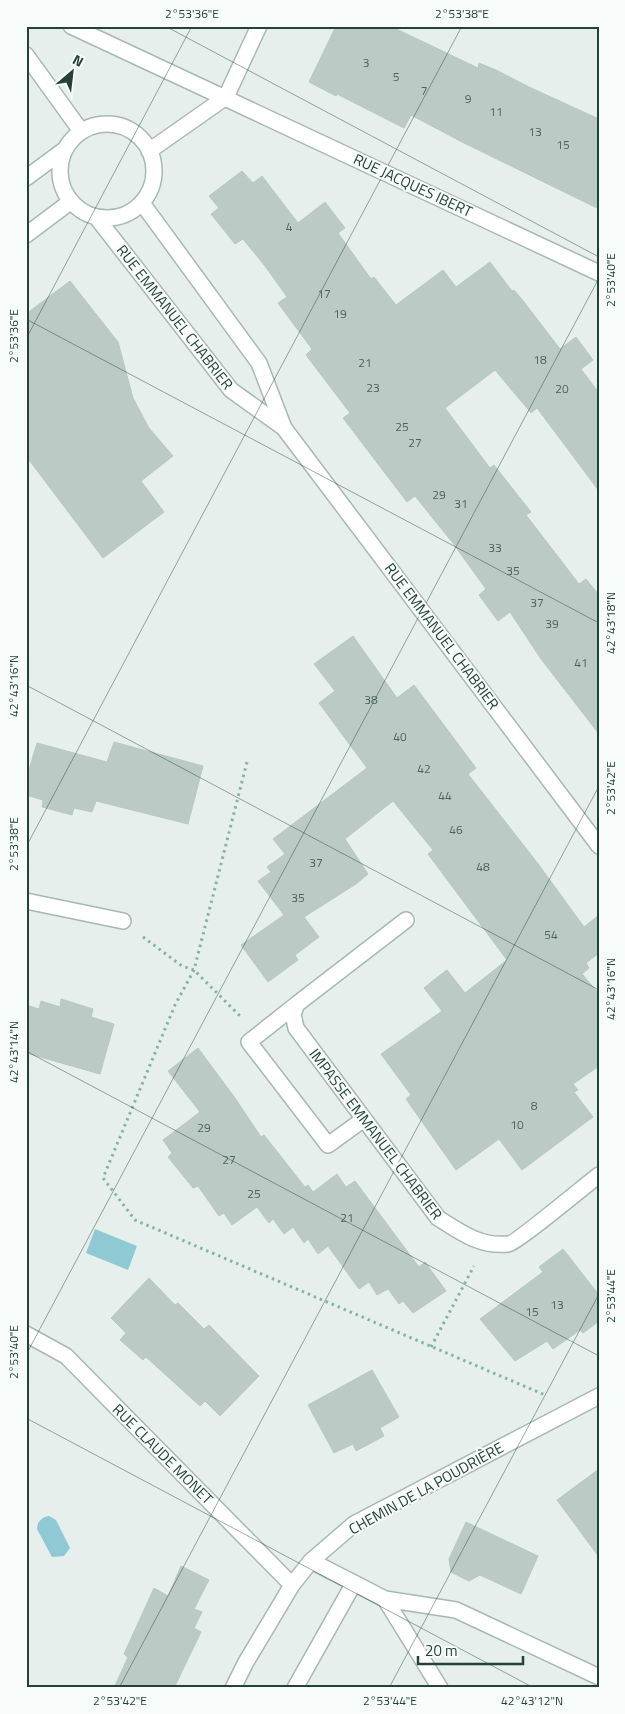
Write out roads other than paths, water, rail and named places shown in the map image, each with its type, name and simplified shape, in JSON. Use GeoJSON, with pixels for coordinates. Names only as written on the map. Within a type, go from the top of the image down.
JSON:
{"type":"FeatureCollection","features":[{"type":"Feature","properties":{"kind":"street","name":"RUE JACQUES IBERT"},"geometry":{"type":"LineString","coordinates":[[71,26],[599,273]]}},
{"type":"Feature","properties":{"kind":"street"},"geometry":{"type":"LineString","coordinates":[[149,150],[226,97],[259,26]]}},
{"type":"Feature","properties":{"kind":"street"},"geometry":{"type":"LineString","coordinates":[[26,55],[81,131]]}},
{"type":"Feature","properties":{"kind":"street"},"geometry":{"type":"LineString","coordinates":[[26,178],[64,150],[81,131],[100,124],[119,126],[137,135],[149,150],[154,168],[152,187],[142,203],[121,217],[97,218],[70,202],[59,177],[64,150]]}},
{"type":"Feature","properties":{"kind":"street"},"geometry":{"type":"LineString","coordinates":[[26,236],[70,202]]}},
{"type":"Feature","properties":{"kind":"street","name":"RUE EMMANUEL CHABRIER"},"geometry":{"type":"LineString","coordinates":[[142,203],[259,364],[284,428],[599,846]]}},
{"type":"Feature","properties":{"kind":"street","name":"RUE EMMANUEL CHABRIER"},"geometry":{"type":"LineString","coordinates":[[97,218],[231,390],[284,428]]}},
{"type":"Feature","properties":{"kind":"street"},"geometry":{"type":"LineString","coordinates":[[26,901],[123,921]]}},
{"type":"Feature","properties":{"kind":"street"},"geometry":{"type":"LineString","coordinates":[[364,1119],[328,1146],[249,1042],[406,920]]}},
{"type":"Feature","properties":{"kind":"street","name":"IMPASSE EMMANUEL CHABRIER"},"geometry":{"type":"LineString","coordinates":[[297,1004],[293,1014],[296,1028],[438,1218],[471,1239],[487,1244],[510,1244],[599,1175]]}},
{"type":"Feature","properties":{"kind":"street","name":"RUE CLAUDE MONET"},"geometry":{"type":"LineString","coordinates":[[26,1334],[66,1356],[292,1585]]}},
{"type":"Feature","properties":{"kind":"street","name":"CHEMIN DE LA POUDRIÈRE"},"geometry":{"type":"LineString","coordinates":[[233,1688],[246,1662],[292,1585],[311,1561],[354,1524],[599,1396]]}},
{"type":"Feature","properties":{"kind":"street"},"geometry":{"type":"LineString","coordinates":[[311,1561],[385,1599],[456,1610],[599,1677]]}},
{"type":"Feature","properties":{"kind":"street"},"geometry":{"type":"LineString","coordinates":[[295,1688],[354,1583]]}},
{"type":"Feature","properties":{"kind":"street"},"geometry":{"type":"LineString","coordinates":[[385,1599],[440,1688]]}},
{"type":"Feature","properties":{"kind":"water"},"geometry":{"type":"Polygon","coordinates":[[[95,1229],[137,1246],[128,1270],[86,1253],[95,1229]]]}},
{"type":"Feature","properties":{"kind":"water"},"geometry":{"type":"Polygon","coordinates":[[[49,1516],[56,1520],[70,1548],[64,1556],[52,1557],[37,1529],[40,1520],[49,1516]]]}}]}
